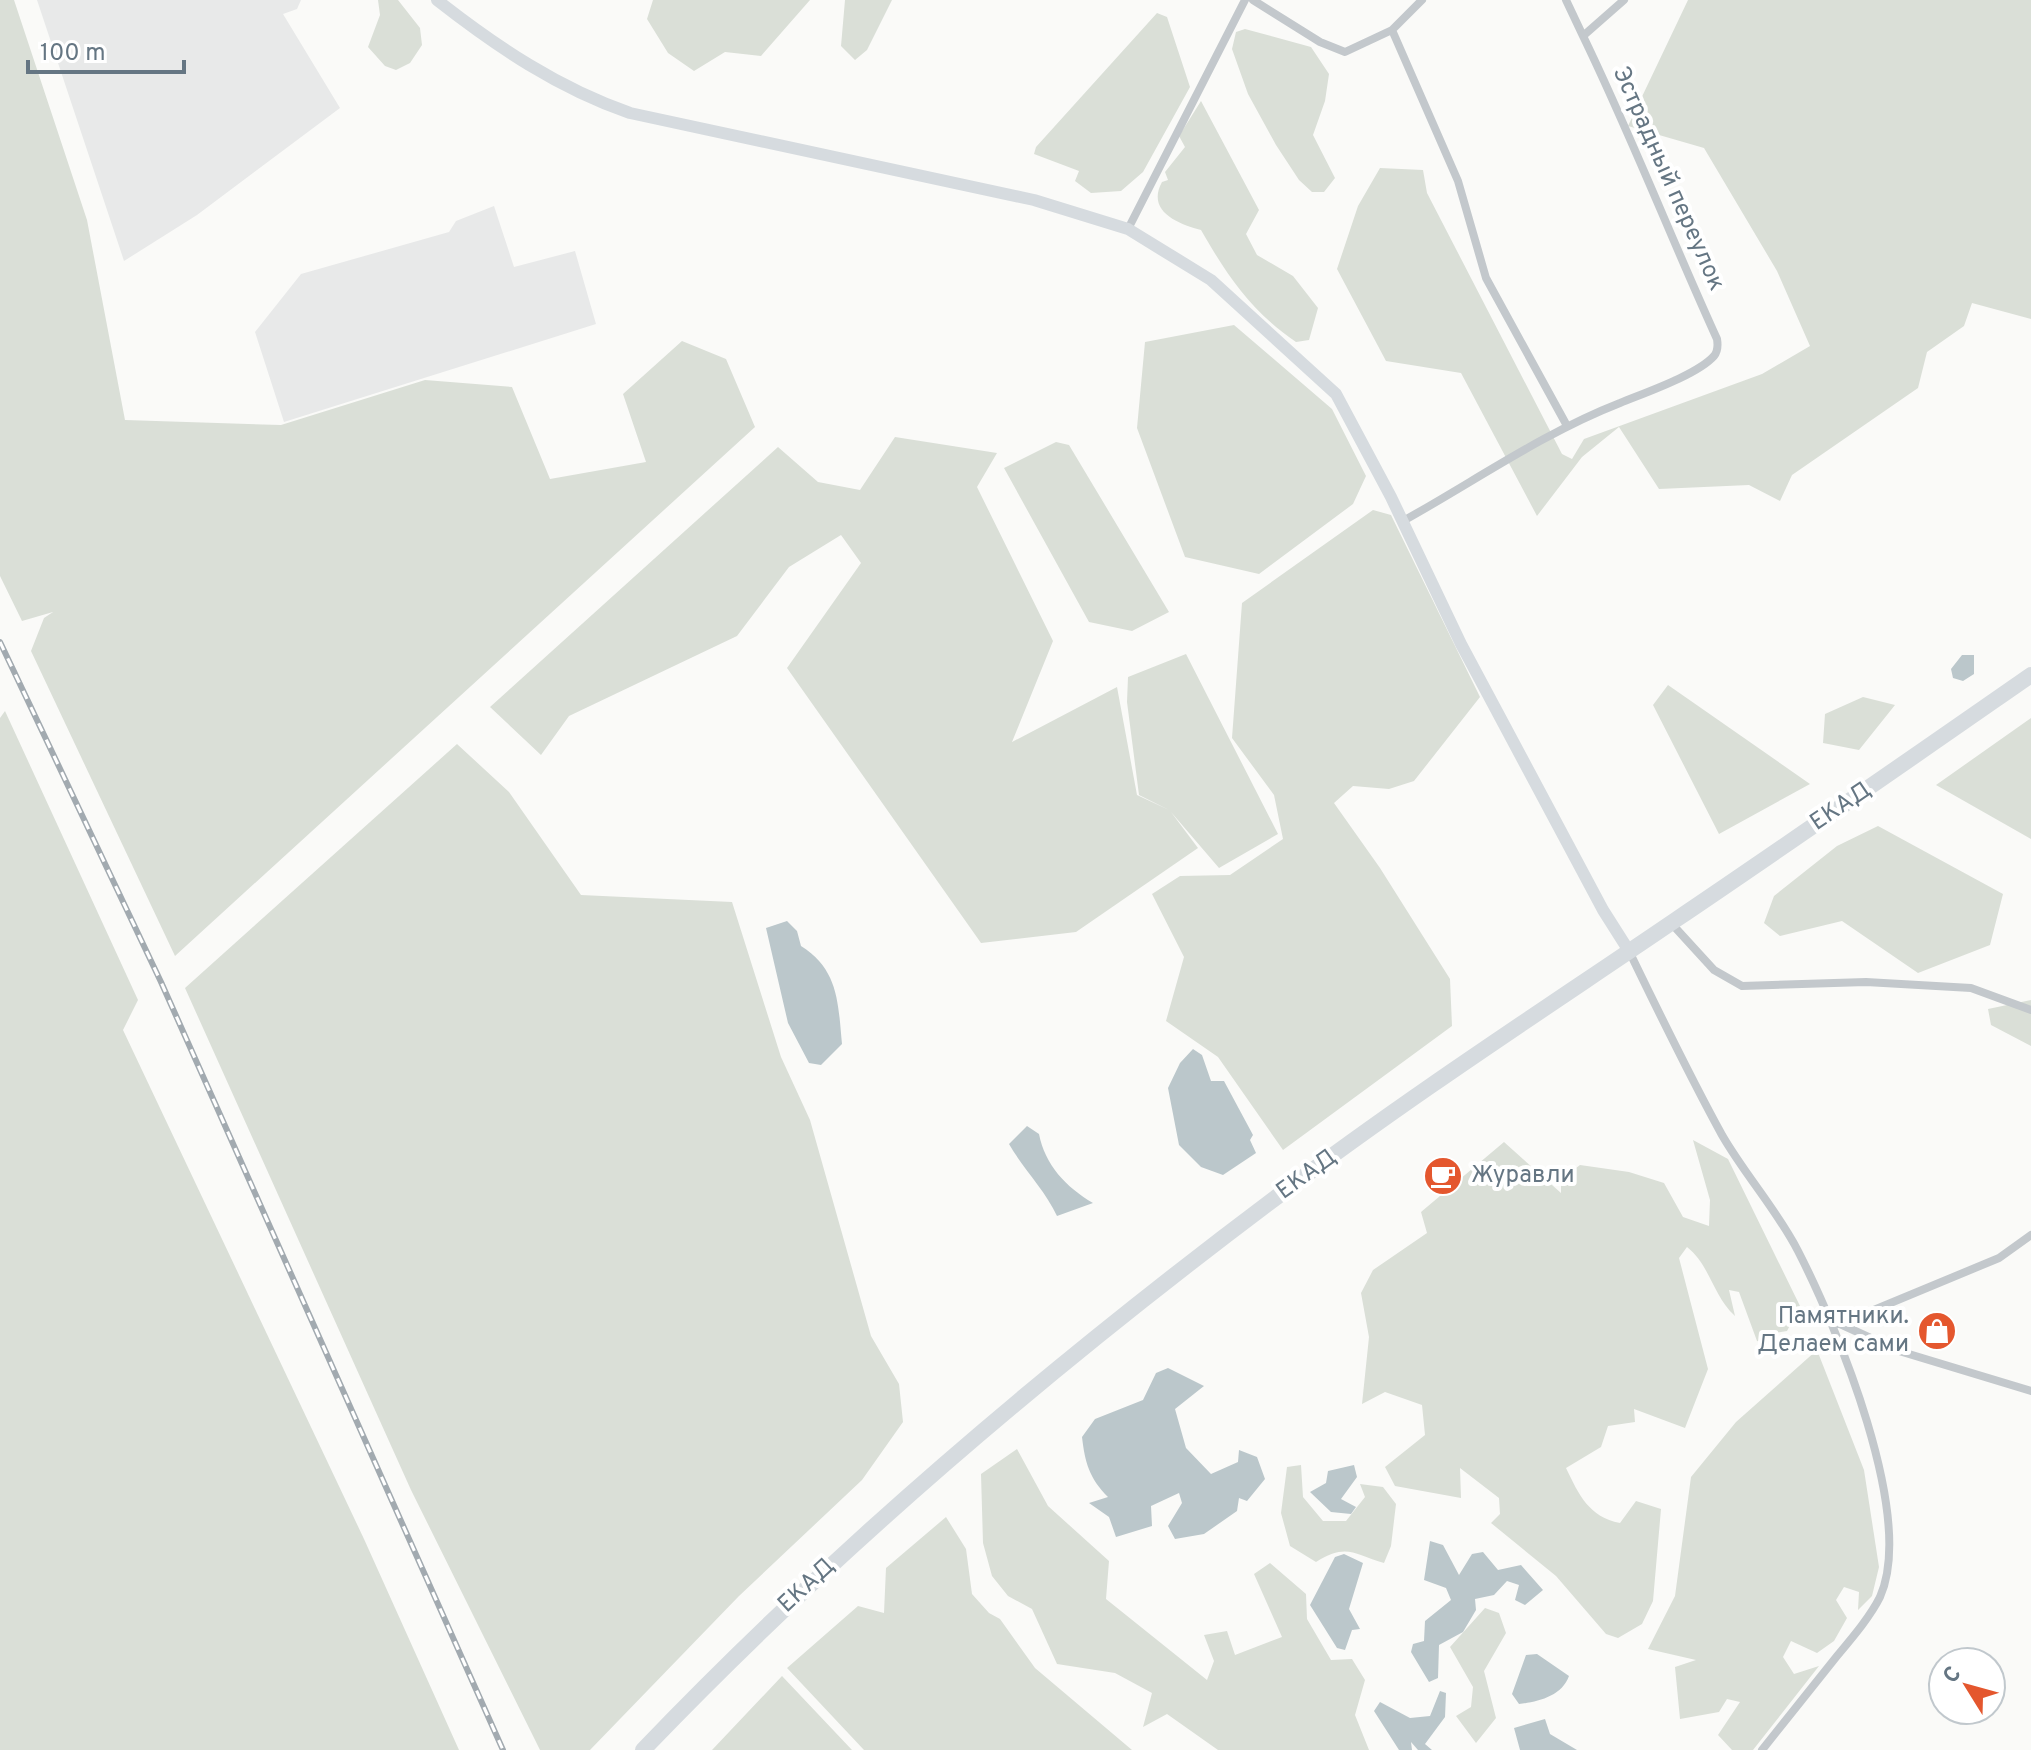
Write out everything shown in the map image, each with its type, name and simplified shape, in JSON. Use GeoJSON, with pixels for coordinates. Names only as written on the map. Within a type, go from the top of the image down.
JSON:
{"type":"FeatureCollection","features":[{"type":"Feature","properties":{"kind":"highway","name":"ЕКАД"},"geometry":{"type":"LineString","coordinates":[[643,1750],[823,1570],[962,1446],[1119,1318],[1285,1190],[2031,675]]}},
{"type":"Feature","properties":{"kind":"street"},"geometry":{"type":"LineString","coordinates":[[437,0],[495,45],[549,77],[594,100],[630,113],[1034,200],[1128,229],[1211,280],[1336,394],[1403,521],[1461,644],[1603,910],[1629,951],[1695,1085],[1734,1157],[1799,1253],[1835,1324],[1869,1430],[1887,1505],[1889,1562],[1879,1597],[1762,1750]]}},
{"type":"Feature","properties":{"kind":"street"},"geometry":{"type":"LineString","coordinates":[[1128,229],[1245,0]]}},
{"type":"Feature","properties":{"kind":"street"},"geometry":{"type":"LineString","coordinates":[[1253,0],[1320,42],[1345,52],[1392,30],[1422,0]]}},
{"type":"Feature","properties":{"kind":"street","name":"Эстрадный переулок"},"geometry":{"type":"LineString","coordinates":[[1566,0],[1717,339],[1715,356],[1701,365],[1650,391],[1566,424]]}},
{"type":"Feature","properties":{"kind":"street"},"geometry":{"type":"LineString","coordinates":[[1583,36],[1624,0]]}},
{"type":"Feature","properties":{"kind":"street"},"geometry":{"type":"LineString","coordinates":[[1392,30],[1458,181],[1486,278],[1566,424],[1403,521]]}},
{"type":"Feature","properties":{"kind":"street"},"geometry":{"type":"LineString","coordinates":[[1671,923],[1710,966],[1742,986],[1866,982],[1971,988],[2031,1010]]}},
{"type":"Feature","properties":{"kind":"street"},"geometry":{"type":"LineString","coordinates":[[1694,964],[1710,966]]}},
{"type":"Feature","properties":{"kind":"street"},"geometry":{"type":"LineString","coordinates":[[1835,1324],[1999,1258],[2031,1235]]}},
{"type":"Feature","properties":{"kind":"street"},"geometry":{"type":"LineString","coordinates":[[1835,1324],[1899,1351],[2031,1391]]}},
{"type":"Feature","properties":{"kind":"shaded area"},"geometry":{"type":"Polygon","coordinates":[[[0,0],[14,0],[87,220],[125,420],[281,425],[425,380],[512,387],[550,479],[646,462],[623,394],[682,341],[726,359],[755,427],[175,956],[31,651],[44,618],[53,612],[22,621],[0,576],[0,0]]]}},
{"type":"Feature","properties":{"kind":"shaded area"},"geometry":{"type":"Polygon","coordinates":[[[37,0],[301,0],[297,9],[283,14],[340,108],[197,215],[124,261],[37,0]]]}},
{"type":"Feature","properties":{"kind":"shaded area"},"geometry":{"type":"Polygon","coordinates":[[[378,0],[398,0],[420,28],[422,45],[410,63],[396,70],[385,66],[368,47],[380,15],[378,0]]]}},
{"type":"Feature","properties":{"kind":"shaded area"},"geometry":{"type":"Polygon","coordinates":[[[653,0],[810,0],[761,56],[725,52],[694,71],[668,53],[647,19],[653,0]]]}},
{"type":"Feature","properties":{"kind":"shaded area"},"geometry":{"type":"Polygon","coordinates":[[[845,0],[892,0],[867,50],[855,60],[841,46],[845,0]]]}},
{"type":"Feature","properties":{"kind":"shaded area"},"geometry":{"type":"Polygon","coordinates":[[[1688,0],[2031,0],[2031,319],[1972,303],[1964,326],[1927,352],[1918,388],[1792,475],[1780,501],[1749,485],[1659,489],[1619,427],[1582,457],[1537,516],[1461,373],[1386,361],[1337,269],[1358,206],[1380,168],[1423,170],[1427,193],[1562,454],[1572,459],[1584,439],[1762,374],[1810,346],[1777,271],[1704,148],[1628,126],[1688,0]]]}},
{"type":"Feature","properties":{"kind":"shaded area"},"geometry":{"type":"Polygon","coordinates":[[[1157,13],[1167,17],[1190,87],[1143,172],[1121,191],[1091,193],[1075,181],[1079,171],[1034,154],[1036,147],[1157,13]]]}},
{"type":"Feature","properties":{"kind":"shaded area"},"geometry":{"type":"Polygon","coordinates":[[[1245,29],[1311,47],[1329,74],[1325,101],[1313,135],[1335,178],[1324,192],[1312,192],[1299,180],[1248,94],[1232,49],[1236,32],[1245,29]]]}},
{"type":"Feature","properties":{"kind":"shaded area"},"geometry":{"type":"Polygon","coordinates":[[[1201,101],[1259,210],[1246,234],[1257,255],[1293,276],[1318,308],[1309,340],[1296,342],[1266,318],[1231,278],[1201,230],[1174,220],[1161,208],[1158,192],[1162,182],[1168,180],[1165,172],[1185,147],[1179,136],[1201,101]]]}},
{"type":"Feature","properties":{"kind":"shaded area"},"geometry":{"type":"Polygon","coordinates":[[[494,206],[514,267],[575,251],[596,324],[284,422],[255,332],[301,274],[449,232],[456,221],[494,206]]]}},
{"type":"Feature","properties":{"kind":"shaded area"},"geometry":{"type":"Polygon","coordinates":[[[1234,325],[1332,409],[1366,476],[1353,504],[1259,574],[1185,557],[1137,428],[1145,342],[1234,325]]]}},
{"type":"Feature","properties":{"kind":"shaded area"},"geometry":{"type":"Polygon","coordinates":[[[895,437],[997,453],[977,487],[1053,641],[1012,742],[1117,687],[1137,795],[1169,810],[1139,795],[1127,702],[1128,677],[1186,654],[1278,834],[1219,868],[1171,812],[1198,848],[1076,932],[981,943],[787,668],[861,563],[841,535],[789,567],[737,636],[569,716],[541,755],[490,707],[778,447],[818,482],[860,490],[895,437]]]}},
{"type":"Feature","properties":{"kind":"shaded area"},"geometry":{"type":"Polygon","coordinates":[[[1056,442],[1069,445],[1169,612],[1132,631],[1089,622],[1004,468],[1056,442]]]}},
{"type":"Feature","properties":{"kind":"shaded area"},"geometry":{"type":"Polygon","coordinates":[[[1373,510],[1391,515],[1480,697],[1414,781],[1389,789],[1353,786],[1334,803],[1380,868],[1450,979],[1452,1026],[1283,1150],[1218,1057],[1166,1021],[1184,957],[1152,894],[1180,876],[1230,875],[1283,839],[1274,795],[1232,738],[1242,603],[1373,510]]]}},
{"type":"Feature","properties":{"kind":"shaded area"},"geometry":{"type":"Polygon","coordinates":[[[1962,655],[1974,655],[1974,674],[1963,681],[1953,678],[1951,669],[1962,655]]]}},
{"type":"Feature","properties":{"kind":"shaded area"},"geometry":{"type":"Polygon","coordinates":[[[1668,685],[1810,784],[1719,834],[1653,705],[1668,685]]]}},
{"type":"Feature","properties":{"kind":"shaded area"},"geometry":{"type":"Polygon","coordinates":[[[1863,697],[1895,705],[1859,750],[1823,743],[1825,714],[1863,697]]]}},
{"type":"Feature","properties":{"kind":"shaded area"},"geometry":{"type":"Polygon","coordinates":[[[5,711],[138,1000],[123,1030],[364,1539],[459,1750],[0,1750],[0,718],[5,711]]]}},
{"type":"Feature","properties":{"kind":"shaded area"},"geometry":{"type":"Polygon","coordinates":[[[2031,718],[2031,839],[1936,785],[2031,718]]]}},
{"type":"Feature","properties":{"kind":"shaded area"},"geometry":{"type":"Polygon","coordinates":[[[457,744],[509,792],[581,895],[732,902],[781,1057],[810,1120],[871,1336],[899,1384],[903,1422],[862,1480],[739,1596],[590,1750],[540,1750],[411,1490],[185,988],[457,744]]]}},
{"type":"Feature","properties":{"kind":"shaded area"},"geometry":{"type":"Polygon","coordinates":[[[1878,826],[2003,894],[1990,945],[1918,973],[1842,921],[1780,936],[1764,923],[1774,896],[1837,846],[1878,826]]]}},
{"type":"Feature","properties":{"kind":"shaded area"},"geometry":{"type":"Polygon","coordinates":[[[787,921],[797,931],[801,946],[814,955],[830,977],[837,1001],[842,1044],[821,1065],[809,1063],[788,1023],[766,928],[787,921]]]}},
{"type":"Feature","properties":{"kind":"shaded area"},"geometry":{"type":"Polygon","coordinates":[[[2031,1000],[2031,1046],[1991,1025],[1988,1009],[2031,1000]]]}},
{"type":"Feature","properties":{"kind":"shaded area"},"geometry":{"type":"Polygon","coordinates":[[[1193,1049],[1202,1055],[1211,1081],[1224,1081],[1253,1135],[1250,1140],[1256,1153],[1223,1175],[1201,1167],[1179,1145],[1168,1088],[1180,1063],[1193,1049]]]}},
{"type":"Feature","properties":{"kind":"shaded area"},"geometry":{"type":"Polygon","coordinates":[[[1027,1126],[1039,1134],[1046,1156],[1058,1174],[1093,1203],[1057,1216],[1009,1144],[1027,1126]]]}},
{"type":"Feature","properties":{"kind":"shaded area"},"geometry":{"type":"Polygon","coordinates":[[[1693,1140],[1728,1159],[1800,1306],[1787,1331],[1770,1334],[1766,1343],[1757,1341],[1739,1292],[1729,1290],[1735,1316],[1721,1299],[1695,1254],[1687,1247],[1679,1258],[1708,1369],[1685,1428],[1634,1409],[1635,1422],[1608,1426],[1601,1447],[1566,1468],[1586,1503],[1609,1520],[1620,1523],[1636,1501],[1661,1509],[1653,1601],[1642,1624],[1618,1638],[1606,1634],[1556,1576],[1491,1523],[1500,1514],[1499,1498],[1460,1468],[1461,1498],[1395,1486],[1385,1467],[1425,1435],[1422,1405],[1385,1392],[1362,1404],[1369,1337],[1361,1293],[1373,1270],[1427,1233],[1421,1212],[1504,1142],[1561,1193],[1561,1179],[1580,1165],[1629,1172],[1664,1183],[1683,1217],[1709,1226],[1710,1200],[1693,1140]]]}},
{"type":"Feature","properties":{"kind":"shaded area"},"geometry":{"type":"Polygon","coordinates":[[[1817,1350],[1864,1470],[1879,1567],[1872,1596],[1858,1610],[1859,1592],[1844,1587],[1836,1600],[1847,1618],[1834,1641],[1817,1653],[1791,1641],[1783,1657],[1794,1674],[1819,1666],[1753,1750],[1732,1750],[1718,1735],[1740,1702],[1727,1699],[1719,1712],[1680,1719],[1675,1667],[1696,1660],[1648,1649],[1675,1596],[1691,1477],[1736,1422],[1817,1350]]]}},
{"type":"Feature","properties":{"kind":"shaded area"},"geometry":{"type":"Polygon","coordinates":[[[1168,1368],[1204,1386],[1175,1409],[1186,1448],[1211,1474],[1238,1462],[1239,1450],[1257,1457],[1265,1479],[1247,1501],[1239,1498],[1237,1511],[1204,1534],[1175,1539],[1168,1526],[1182,1503],[1179,1493],[1151,1506],[1152,1526],[1116,1537],[1109,1517],[1089,1503],[1108,1497],[1089,1469],[1082,1437],[1095,1419],[1143,1400],[1156,1373],[1168,1368]]]}},
{"type":"Feature","properties":{"kind":"shaded area"},"geometry":{"type":"Polygon","coordinates":[[[1017,1449],[1048,1506],[1109,1561],[1106,1599],[1207,1680],[1214,1661],[1204,1635],[1227,1631],[1235,1655],[1282,1637],[1254,1574],[1270,1563],[1306,1594],[1307,1619],[1331,1660],[1352,1659],[1365,1680],[1355,1715],[1369,1750],[1218,1750],[1167,1714],[1143,1727],[1152,1693],[1115,1673],[1057,1664],[1032,1609],[1008,1596],[992,1576],[983,1543],[981,1474],[1017,1449]]]}},
{"type":"Feature","properties":{"kind":"shaded area"},"geometry":{"type":"Polygon","coordinates":[[[1301,1465],[1303,1497],[1323,1521],[1346,1521],[1365,1497],[1360,1484],[1383,1487],[1396,1504],[1391,1546],[1384,1563],[1350,1552],[1335,1553],[1316,1562],[1290,1546],[1281,1513],[1287,1467],[1301,1465]]]}},
{"type":"Feature","properties":{"kind":"shaded area"},"geometry":{"type":"Polygon","coordinates":[[[1354,1465],[1357,1477],[1341,1499],[1356,1507],[1351,1514],[1331,1512],[1310,1492],[1326,1483],[1328,1471],[1354,1465]]]}},
{"type":"Feature","properties":{"kind":"shaded area"},"geometry":{"type":"Polygon","coordinates":[[[946,1517],[966,1549],[972,1594],[989,1613],[1000,1619],[1035,1668],[1132,1750],[864,1750],[787,1668],[858,1606],[884,1613],[886,1568],[946,1517]]]}},
{"type":"Feature","properties":{"kind":"shaded area"},"geometry":{"type":"Polygon","coordinates":[[[1430,1541],[1443,1545],[1459,1575],[1472,1554],[1483,1552],[1498,1570],[1521,1565],[1543,1590],[1525,1605],[1515,1600],[1519,1585],[1507,1581],[1494,1595],[1475,1599],[1476,1610],[1463,1632],[1439,1645],[1438,1678],[1429,1682],[1411,1652],[1413,1644],[1424,1641],[1425,1621],[1451,1600],[1446,1588],[1424,1580],[1430,1541]]]}},
{"type":"Feature","properties":{"kind":"shaded area"},"geometry":{"type":"Polygon","coordinates":[[[1344,1554],[1363,1563],[1349,1609],[1360,1629],[1352,1630],[1345,1650],[1337,1648],[1310,1605],[1335,1557],[1344,1554]]]}},
{"type":"Feature","properties":{"kind":"shaded area"},"geometry":{"type":"Polygon","coordinates":[[[1485,1608],[1499,1613],[1506,1633],[1484,1671],[1496,1718],[1476,1743],[1456,1716],[1471,1707],[1473,1687],[1450,1647],[1485,1608]]]}},
{"type":"Feature","properties":{"kind":"shaded area"},"geometry":{"type":"Polygon","coordinates":[[[1537,1654],[1569,1676],[1555,1693],[1541,1700],[1519,1704],[1512,1694],[1526,1655],[1537,1654]]]}},
{"type":"Feature","properties":{"kind":"shaded area"},"geometry":{"type":"Polygon","coordinates":[[[782,1676],[852,1750],[712,1750],[782,1676]]]}},
{"type":"Feature","properties":{"kind":"shaded area"},"geometry":{"type":"Polygon","coordinates":[[[1440,1691],[1446,1693],[1445,1717],[1425,1744],[1432,1750],[1418,1750],[1411,1742],[1412,1750],[1399,1750],[1374,1711],[1380,1702],[1410,1718],[1430,1716],[1440,1691]]]}},
{"type":"Feature","properties":{"kind":"shaded area"},"geometry":{"type":"Polygon","coordinates":[[[1545,1719],[1550,1734],[1577,1750],[1520,1750],[1514,1728],[1545,1719]]]}},
{"type":"Feature","properties":{"kind":"railway"},"geometry":{"type":"LineString","coordinates":[[0,642],[161,982],[503,1750]]}},
{"type":"Feature","properties":{"kind":"place","name":"Журавли"},"geometry":{"type":"Point","coordinates":[1443,1176]}},
{"type":"Feature","properties":{"kind":"place","name":"Памятники. Делаем сами"},"geometry":{"type":"Point","coordinates":[1937,1331]}}]}
